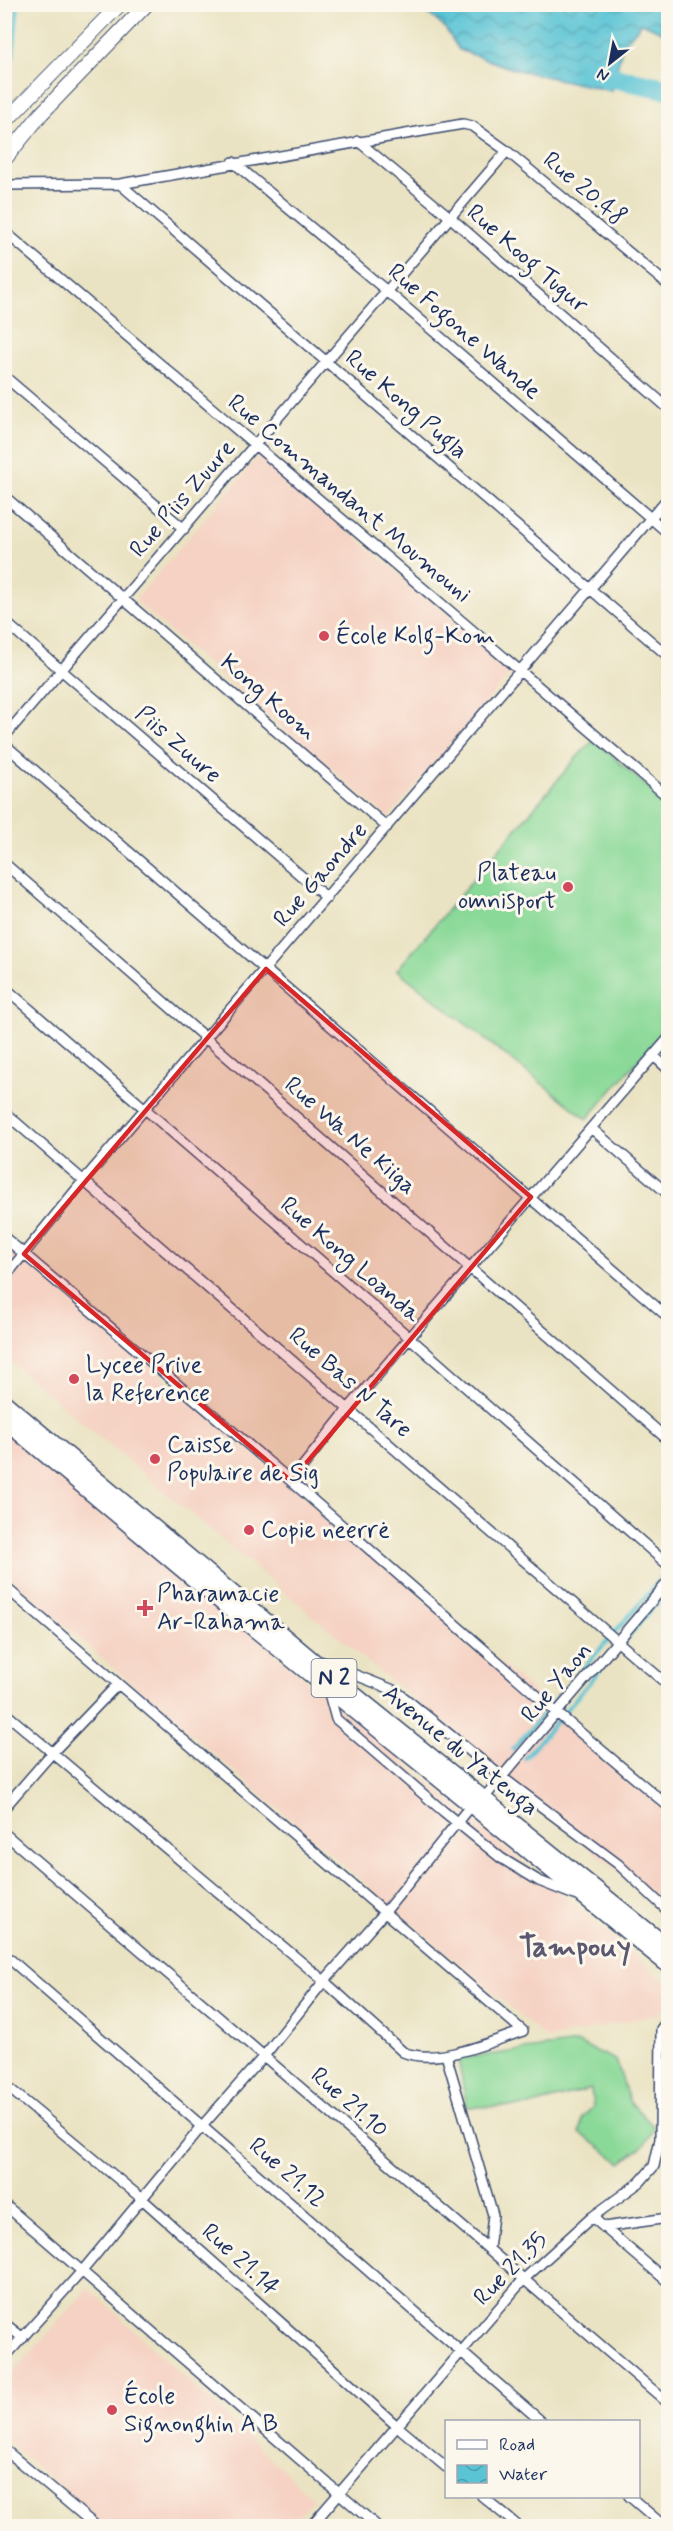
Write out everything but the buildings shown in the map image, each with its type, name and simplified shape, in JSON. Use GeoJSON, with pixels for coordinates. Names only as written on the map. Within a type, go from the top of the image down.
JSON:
{"type":"FeatureCollection","features":[{"type":"Feature","properties":{"kind":"main road"},"geometry":{"type":"LineString","coordinates":[[4,123],[120,4]]}},
{"type":"Feature","properties":{"kind":"main road"},"geometry":{"type":"LineString","coordinates":[[4,160],[41,114],[147,4]]}},
{"type":"Feature","properties":{"kind":"main road","name":"Avenue du Yatenga"},"geometry":{"type":"LineString","coordinates":[[4,1402],[311,1658],[592,1903],[669,1965]]}},
{"type":"Feature","properties":{"kind":"main road","name":"Avenue du Yatenga"},"geometry":{"type":"LineString","coordinates":[[4,1420],[327,1688],[669,1947]]}},
{"type":"Feature","properties":{"kind":"street","name":"Rue 20.48"},"geometry":{"type":"LineString","coordinates":[[358,141],[456,125],[472,126],[507,151],[669,285]]}},
{"type":"Feature","properties":{"kind":"street"},"geometry":{"type":"LineString","coordinates":[[4,185],[120,184],[358,141]]}},
{"type":"Feature","properties":{"kind":"street","name":"Rue Koog Tugur"},"geometry":{"type":"LineString","coordinates":[[358,141],[451,218],[669,408]]}},
{"type":"Feature","properties":{"kind":"street","name":"Rue Piis Zuure"},"geometry":{"type":"LineString","coordinates":[[4,737],[507,151]]}},
{"type":"Feature","properties":{"kind":"street","name":"Rue Fogone Wande"},"geometry":{"type":"LineString","coordinates":[[232,162],[388,292],[669,533]]}},
{"type":"Feature","properties":{"kind":"street","name":"Rue Kong Pugla"},"geometry":{"type":"LineString","coordinates":[[120,184],[669,656]]}},
{"type":"Feature","properties":{"kind":"street","name":"Rue Commandant Moumouni"},"geometry":{"type":"LineString","coordinates":[[4,231],[669,797]]}},
{"type":"Feature","properties":{"kind":"street"},"geometry":{"type":"LineString","coordinates":[[4,376],[184,528]]}},
{"type":"Feature","properties":{"kind":"street","name":"Kong Koom"},"geometry":{"type":"LineString","coordinates":[[4,496],[387,827]]}},
{"type":"Feature","properties":{"kind":"street","name":"Rue Gaondre"},"geometry":{"type":"LineString","coordinates":[[4,1278],[84,1180],[327,898],[519,669],[669,498]]}},
{"type":"Feature","properties":{"kind":"street","name":"Piis Zuure"},"geometry":{"type":"LineString","coordinates":[[4,621],[327,898]]}},
{"type":"Feature","properties":{"kind":"street"},"geometry":{"type":"LineString","coordinates":[[4,744],[669,1317]]}},
{"type":"Feature","properties":{"kind":"street","name":"Rue Wa Ne Kiiga"},"geometry":{"type":"LineString","coordinates":[[4,863],[669,1440]]}},
{"type":"Feature","properties":{"kind":"street","name":"Rue Kong Loanda"},"geometry":{"type":"LineString","coordinates":[[4,987],[146,1108],[669,1565]]}},
{"type":"Feature","properties":{"kind":"street"},"geometry":{"type":"LineString","coordinates":[[291,1481],[349,1408],[669,1039]]}},
{"type":"Feature","properties":{"kind":"street"},"geometry":{"type":"LineString","coordinates":[[654,1056],[669,1069]]}},
{"type":"Feature","properties":{"kind":"street","name":"Rue Bas N Tare"},"geometry":{"type":"LineString","coordinates":[[4,1112],[669,1685]]}},
{"type":"Feature","properties":{"kind":"street"},"geometry":{"type":"LineString","coordinates":[[591,1128],[669,1194]]}},
{"type":"Feature","properties":{"kind":"street"},"geometry":{"type":"LineString","coordinates":[[4,1237],[291,1481],[557,1713],[669,1806]]}},
{"type":"Feature","properties":{"kind":"street","name":"Rue Yaon"},"geometry":{"type":"LineString","coordinates":[[4,2358],[83,2270],[141,2198],[264,2056],[324,1981],[385,1912],[457,1823],[502,1777],[669,1581]]}},
{"type":"Feature","properties":{"kind":"street"},"geometry":{"type":"LineString","coordinates":[[4,1586],[523,2031],[447,2055],[412,2056],[403,2052],[324,1981],[4,1712]]}},
{"type":"Feature","properties":{"kind":"street"},"geometry":{"type":"LineString","coordinates":[[311,1658],[396,1691],[502,1777],[618,1864],[669,1911]]}},
{"type":"Feature","properties":{"kind":"street"},"geometry":{"type":"LineString","coordinates":[[4,1808],[52,1753],[118,1684]]}},
{"type":"Feature","properties":{"kind":"street"},"geometry":{"type":"LineString","coordinates":[[327,1688],[336,1719],[457,1823],[501,1858],[539,1881],[592,1903]]}},
{"type":"Feature","properties":{"kind":"street","name":"Rue 21.10"},"geometry":{"type":"LineString","coordinates":[[4,1833],[669,2403]]}},
{"type":"Feature","properties":{"kind":"street","name":"Rue 21.12"},"geometry":{"type":"LineString","coordinates":[[4,1954],[541,2420]]}},
{"type":"Feature","properties":{"kind":"street","name":"Rue 21.35"},"geometry":{"type":"LineString","coordinates":[[311,2526],[524,2279],[592,2217],[640,2182],[654,2166],[660,2139],[661,2029],[669,2020]]}},
{"type":"Feature","properties":{"kind":"street","name":"Rue 21.35"},"geometry":{"type":"LineString","coordinates":[[447,2055],[493,2215],[489,2249]]}},
{"type":"Feature","properties":{"kind":"street","name":"Rue 21.14"},"geometry":{"type":"LineString","coordinates":[[4,2084],[141,2198],[397,2426],[445,2465]]}},
{"type":"Feature","properties":{"kind":"street"},"geometry":{"type":"LineString","coordinates":[[4,2204],[377,2526]]}},
{"type":"Feature","properties":{"kind":"street"},"geometry":{"type":"LineString","coordinates":[[592,2217],[669,2282]]}},
{"type":"Feature","properties":{"kind":"street"},"geometry":{"type":"LineString","coordinates":[[604,2227],[669,2218]]}},
{"type":"Feature","properties":{"kind":"street"},"geometry":{"type":"LineString","coordinates":[[4,2323],[23,2338]]}},
{"type":"Feature","properties":{"kind":"street"},"geometry":{"type":"LineString","coordinates":[[4,2449],[96,2526]]}},
{"type":"Feature","properties":{"kind":"street"},"geometry":{"type":"LineString","coordinates":[[484,2498],[518,2526]]}},
{"type":"Feature","properties":{"kind":"street"},"geometry":{"type":"LineString","coordinates":[[631,2498],[664,2526]]}},
{"type":"Feature","properties":{"kind":"highlighted area"},"geometry":{"type":"Polygon","coordinates":[[[266,969],[531,1197],[291,1481],[24,1254],[266,969]]]}},
{"type":"Feature","properties":{"kind":"shaded area","name":"École Kolg-Kom"},"geometry":{"type":"Polygon","coordinates":[[[260,455],[513,671],[388,818],[134,601],[260,455]]]}},
{"type":"Feature","properties":{"kind":"shaded area"},"geometry":{"type":"Polygon","coordinates":[[[4,1241],[668,1806],[668,1913],[5,1358],[4,1241]]]}},
{"type":"Feature","properties":{"kind":"shaded area"},"geometry":{"type":"Polygon","coordinates":[[[4,1425],[668,1984],[668,2003],[658,2014],[547,2039],[5,1575],[4,1425]]]}},
{"type":"Feature","properties":{"kind":"shaded area","name":"École Signonghin A B"},"geometry":{"type":"Polygon","coordinates":[[[89,2288],[314,2499],[288,2526],[104,2526],[5,2439],[5,2381],[89,2288]]]}},
{"type":"Feature","properties":{"kind":"green space","name":"Plateau omnisport"},"geometry":{"type":"Polygon","coordinates":[[[594,740],[668,805],[668,1026],[587,1119],[397,970],[577,757],[594,740]]]}},
{"type":"Feature","properties":{"kind":"green space"},"geometry":{"type":"Polygon","coordinates":[[[578,2043],[616,2060],[629,2101],[654,2127],[645,2144],[621,2163],[580,2133],[582,2118],[593,2107],[591,2089],[529,2106],[467,2107],[458,2059],[578,2043]]]}},
{"type":"Feature","properties":{"kind":"water"},"geometry":{"type":"Polygon","coordinates":[[[418,5],[668,5],[668,35],[642,23],[623,45],[611,91],[513,69],[459,50],[445,28],[418,5]]]}},
{"type":"Feature","properties":{"kind":"waterway"},"geometry":{"type":"LineString","coordinates":[[13,56],[18,4]]}},
{"type":"Feature","properties":{"kind":"waterway"},"geometry":{"type":"LineString","coordinates":[[587,72],[668,89]]}},
{"type":"Feature","properties":{"kind":"waterway"},"geometry":{"type":"LineString","coordinates":[[513,1749],[668,1571]]}},
{"type":"Feature","properties":{"kind":"waterway"},"geometry":{"type":"LineString","coordinates":[[525,1758],[668,1590]]}},
{"type":"Feature","properties":{"kind":"place","name":"École Kolg-Kom"},"geometry":{"type":"Point","coordinates":[324,636]}},
{"type":"Feature","properties":{"kind":"place","name":"Plateau omnisport"},"geometry":{"type":"Point","coordinates":[568,887]}},
{"type":"Feature","properties":{"kind":"place","name":"Lycee Prive la Reference"},"geometry":{"type":"Point","coordinates":[74,1379]}},
{"type":"Feature","properties":{"kind":"place","name":"Caisse Populaire de Sig"},"geometry":{"type":"Point","coordinates":[155,1459]}},
{"type":"Feature","properties":{"kind":"place","name":"Copie neerrė"},"geometry":{"type":"Point","coordinates":[249,1530]}},
{"type":"Feature","properties":{"kind":"place","name":"Pharamacie Ar-Rahama"},"geometry":{"type":"Point","coordinates":[145,1608]}},
{"type":"Feature","properties":{"kind":"place","name":"École Signonghin A B"},"geometry":{"type":"Point","coordinates":[112,2410]}},
{"type":"Feature","properties":{"kind":"district","name":"Tampouy"},"geometry":{"type":"Point","coordinates":[575,1947]}}]}
